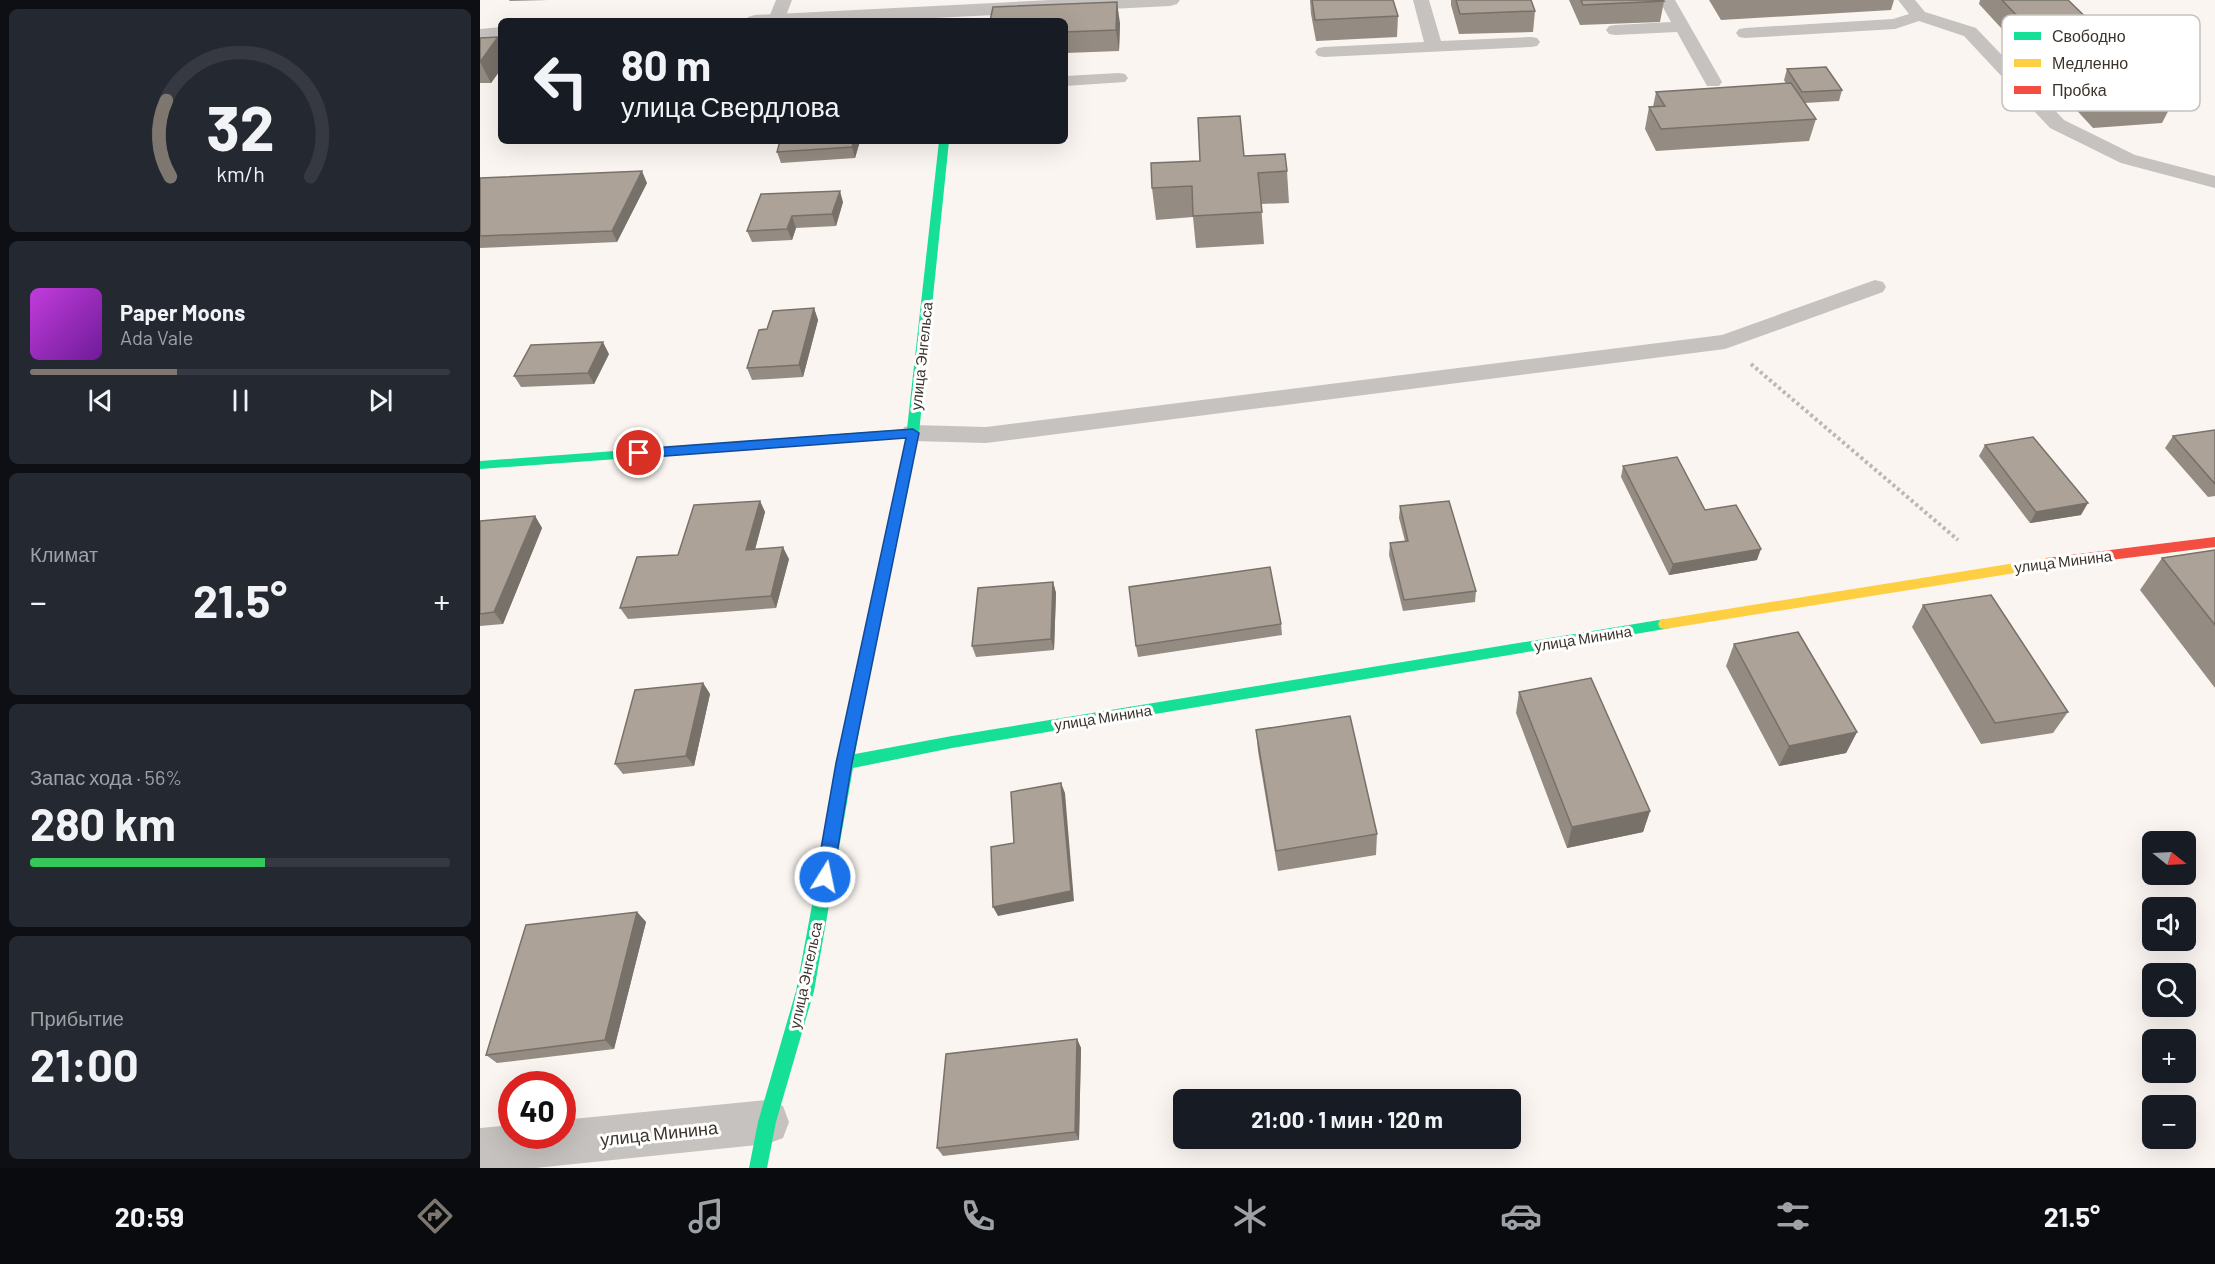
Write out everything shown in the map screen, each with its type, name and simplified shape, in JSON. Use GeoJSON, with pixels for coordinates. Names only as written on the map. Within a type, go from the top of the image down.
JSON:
{"type":"FeatureCollection","features":[{"type":"Feature","properties":{"kind":"street"},"geometry":{"type":"LineString","coordinates":[[811,18],[1170,0]]}},
{"type":"Feature","properties":{"kind":"street"},"geometry":{"type":"LineString","coordinates":[[480,34],[498,33]]}},
{"type":"Feature","properties":{"kind":"street","name":"улица Энгельса"},"geometry":{"type":"LineString","coordinates":[[758,1168],[767,1122],[805,991],[844,763],[913,433],[944,144]]}},
{"type":"Feature","properties":{"kind":"street"},"geometry":{"type":"LineString","coordinates":[[480,465],[913,433]]}},
{"type":"Feature","properties":{"kind":"street","name":"улица Минина"},"geometry":{"type":"LineString","coordinates":[[844,763],[952,742],[1994,570],[2215,542]]}},
{"type":"Feature","properties":{"kind":"street","name":"улица Минина"},"geometry":{"type":"LineString","coordinates":[[480,1151],[767,1122]]}},
{"type":"Feature","properties":{"kind":"lane"},"geometry":{"type":"LineString","coordinates":[[770,18],[784,0]]}},
{"type":"Feature","properties":{"kind":"lane"},"geometry":{"type":"LineString","coordinates":[[1421,0],[1434,47]]}},
{"type":"Feature","properties":{"kind":"lane"},"geometry":{"type":"LineString","coordinates":[[1667,0],[1713,81]]}},
{"type":"Feature","properties":{"kind":"lane"},"geometry":{"type":"LineString","coordinates":[[1906,0],[1919,16],[1970,32],[2002,66]]}},
{"type":"Feature","properties":{"kind":"lane"},"geometry":{"type":"LineString","coordinates":[[1745,33],[1895,24],[1919,16]]}},
{"type":"Feature","properties":{"kind":"lane"},"geometry":{"type":"LineString","coordinates":[[1615,30],[1682,27]]}},
{"type":"Feature","properties":{"kind":"lane"},"geometry":{"type":"LineString","coordinates":[[1324,52],[1531,42]]}},
{"type":"Feature","properties":{"kind":"lane"},"geometry":{"type":"LineString","coordinates":[[1068,81],[1119,78]]}},
{"type":"Feature","properties":{"kind":"lane"},"geometry":{"type":"LineString","coordinates":[[2045,111],[2057,124],[2128,159],[2215,182]]}},
{"type":"Feature","properties":{"kind":"lane"},"geometry":{"type":"LineString","coordinates":[[913,433],[986,435],[1725,342],[1875,287]]}},
{"type":"Feature","properties":{"kind":"path"},"geometry":{"type":"LineString","coordinates":[[1725,342],[1994,570]]}},
{"type":"Feature","properties":{"kind":"building"},"geometry":{"type":"Polygon","coordinates":[[[1312,0],[1393,0],[1398,16],[1315,20],[1312,0]]]}},
{"type":"Feature","properties":{"kind":"building"},"geometry":{"type":"Polygon","coordinates":[[[1456,0],[1531,0],[1535,11],[1460,14],[1456,0]]]}},
{"type":"Feature","properties":{"kind":"building"},"geometry":{"type":"Polygon","coordinates":[[[1581,0],[1663,0],[1664,1],[1583,5],[1581,0]]]}},
{"type":"Feature","properties":{"kind":"building"},"geometry":{"type":"Polygon","coordinates":[[[2002,0],[2068,0],[2083,15],[2016,15],[2002,0]]]}},
{"type":"Feature","properties":{"kind":"building"},"geometry":{"type":"Polygon","coordinates":[[[1117,2],[1116,30],[1068,32],[1068,18],[991,18],[993,7],[1117,2]]]}},
{"type":"Feature","properties":{"kind":"building"},"geometry":{"type":"Polygon","coordinates":[[[498,37],[480,62],[480,38],[498,37]]]}},
{"type":"Feature","properties":{"kind":"building"},"geometry":{"type":"Polygon","coordinates":[[[1826,67],[1842,90],[1802,92],[1787,69],[1826,67]]]}},
{"type":"Feature","properties":{"kind":"building"},"geometry":{"type":"Polygon","coordinates":[[[1791,83],[1816,119],[1661,129],[1649,107],[1665,106],[1656,92],[1791,83]]]}},
{"type":"Feature","properties":{"kind":"building"},"geometry":{"type":"Polygon","coordinates":[[[1240,116],[1244,156],[1285,154],[1287,171],[1258,173],[1262,212],[1193,216],[1192,186],[1152,188],[1151,163],[1200,161],[1198,118],[1240,116]]]}},
{"type":"Feature","properties":{"kind":"building"},"geometry":{"type":"Polygon","coordinates":[[[779,144],[853,144],[852,147],[777,152],[779,144]]]}},
{"type":"Feature","properties":{"kind":"building"},"geometry":{"type":"Polygon","coordinates":[[[642,171],[612,231],[480,236],[480,178],[642,171]]]}},
{"type":"Feature","properties":{"kind":"building"},"geometry":{"type":"Polygon","coordinates":[[[840,191],[832,214],[792,216],[787,229],[747,231],[761,194],[840,191]]]}},
{"type":"Feature","properties":{"kind":"building"},"geometry":{"type":"Polygon","coordinates":[[[814,308],[799,365],[747,368],[759,330],[767,329],[773,311],[814,308]]]}},
{"type":"Feature","properties":{"kind":"building"},"geometry":{"type":"Polygon","coordinates":[[[603,342],[588,373],[514,376],[531,345],[603,342]]]}},
{"type":"Feature","properties":{"kind":"building"},"geometry":{"type":"Polygon","coordinates":[[[2215,430],[2215,484],[2173,436],[2215,430]]]}},
{"type":"Feature","properties":{"kind":"building"},"geometry":{"type":"Polygon","coordinates":[[[2033,437],[2088,503],[2036,512],[1985,445],[2033,437]]]}},
{"type":"Feature","properties":{"kind":"building"},"geometry":{"type":"Polygon","coordinates":[[[1677,457],[1705,510],[1736,505],[1761,549],[1673,564],[1623,466],[1677,457]]]}},
{"type":"Feature","properties":{"kind":"building"},"geometry":{"type":"Polygon","coordinates":[[[760,501],[746,550],[783,547],[771,596],[620,608],[637,557],[678,555],[694,505],[760,501]]]}},
{"type":"Feature","properties":{"kind":"building"},"geometry":{"type":"Polygon","coordinates":[[[1449,501],[1476,591],[1404,600],[1390,543],[1408,541],[1400,506],[1449,501]]]}},
{"type":"Feature","properties":{"kind":"building"},"geometry":{"type":"Polygon","coordinates":[[[535,516],[494,612],[480,614],[480,521],[535,516]]]}},
{"type":"Feature","properties":{"kind":"building"},"geometry":{"type":"Polygon","coordinates":[[[2215,550],[2215,625],[2162,558],[2215,550]]]}},
{"type":"Feature","properties":{"kind":"building"},"geometry":{"type":"Polygon","coordinates":[[[1270,567],[1281,624],[1136,646],[1129,587],[1270,567]]]}},
{"type":"Feature","properties":{"kind":"building"},"geometry":{"type":"Polygon","coordinates":[[[1053,582],[1051,639],[972,646],[978,588],[1053,582]]]}},
{"type":"Feature","properties":{"kind":"building"},"geometry":{"type":"Polygon","coordinates":[[[1991,595],[2068,712],[1995,723],[1923,605],[1991,595]]]}},
{"type":"Feature","properties":{"kind":"building"},"geometry":{"type":"Polygon","coordinates":[[[1798,632],[1857,732],[1789,746],[1734,644],[1798,632]]]}},
{"type":"Feature","properties":{"kind":"building"},"geometry":{"type":"Polygon","coordinates":[[[1591,678],[1650,811],[1572,827],[1519,692],[1591,678]]]}},
{"type":"Feature","properties":{"kind":"building"},"geometry":{"type":"Polygon","coordinates":[[[703,683],[686,756],[615,764],[635,690],[703,683]]]}},
{"type":"Feature","properties":{"kind":"building"},"geometry":{"type":"Polygon","coordinates":[[[1350,716],[1377,834],[1276,851],[1256,730],[1350,716]]]}},
{"type":"Feature","properties":{"kind":"building"},"geometry":{"type":"Polygon","coordinates":[[[1061,783],[1071,891],[993,907],[991,847],[1014,843],[1011,792],[1061,783]]]}},
{"type":"Feature","properties":{"kind":"building"},"geometry":{"type":"Polygon","coordinates":[[[637,912],[605,1040],[486,1055],[526,925],[637,912]]]}},
{"type":"Feature","properties":{"kind":"building"},"geometry":{"type":"Polygon","coordinates":[[[1077,1039],[1075,1132],[937,1148],[946,1054],[1077,1039]]]}},
{"type":"Feature","properties":{"kind":"traffic: fast"},"geometry":{"type":"LineString","coordinates":[[895,521],[913,433],[944,144]]}},
{"type":"Feature","properties":{"kind":"traffic: fast"},"geometry":{"type":"LineString","coordinates":[[480,465],[913,433]]}},
{"type":"Feature","properties":{"kind":"traffic: fast"},"geometry":{"type":"LineString","coordinates":[[844,763],[952,742],[1665,624]]}},
{"type":"Feature","properties":{"kind":"traffic: fast"},"geometry":{"type":"LineString","coordinates":[[758,1168],[767,1122],[805,991],[855,713]]}},
{"type":"Feature","properties":{"kind":"traffic: slow"},"geometry":{"type":"LineString","coordinates":[[1665,624],[2046,563]]}},
{"type":"Feature","properties":{"kind":"traffic: jam"},"geometry":{"type":"LineString","coordinates":[[855,713],[895,521]]}},
{"type":"Feature","properties":{"kind":"traffic: jam"},"geometry":{"type":"LineString","coordinates":[[2046,563],[2215,542]]}},
{"type":"Feature","properties":{"kind":"route"},"geometry":{"type":"LineString","coordinates":[[639,453],[913,433],[844,763],[825,877]]}}]}
